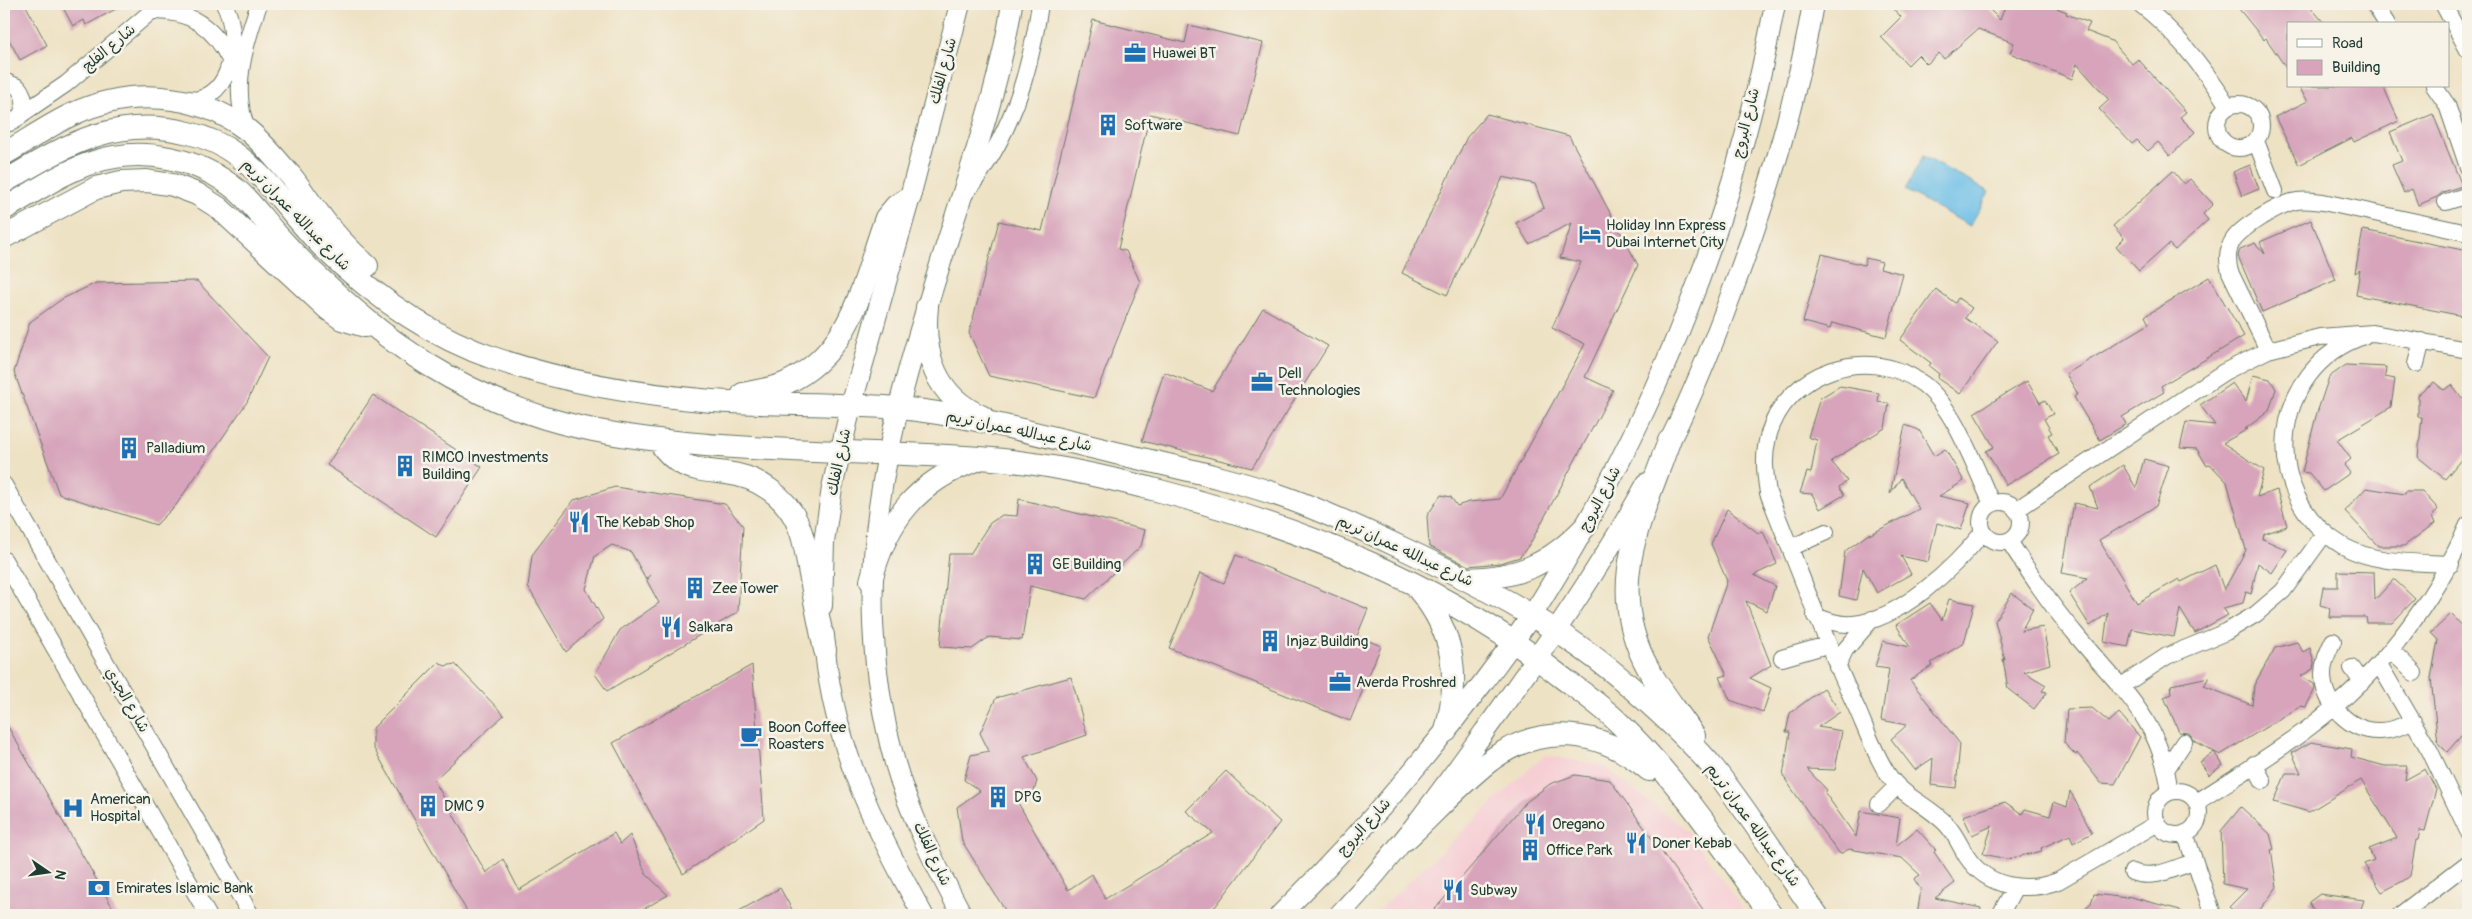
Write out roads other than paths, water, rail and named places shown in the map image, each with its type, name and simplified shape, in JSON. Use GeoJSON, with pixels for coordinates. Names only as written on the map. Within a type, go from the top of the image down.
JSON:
{"type":"FeatureCollection","features":[{"type":"Feature","properties":{"kind":"main road"},"geometry":{"type":"LineString","coordinates":[[4,154],[72,114],[99,104],[127,98],[155,97],[181,100],[206,107],[230,118],[248,131],[292,178],[348,248],[383,280],[432,316],[446,338]]}},
{"type":"Feature","properties":{"kind":"main road","name":"شارع عبدالله عمران تريم"},"geometry":{"type":"LineString","coordinates":[[4,182],[64,146],[96,134],[131,127],[168,128],[203,137],[235,153],[263,179],[321,245],[359,280],[401,311],[446,338],[494,358],[564,378],[638,392],[713,401],[898,408],[995,423],[1289,498],[1352,524],[1465,578],[1557,631],[1631,686],[1712,767],[1817,915]]}},
{"type":"Feature","properties":{"kind":"main road","name":"شارع عبدالله عمران تريم"},"geometry":{"type":"LineString","coordinates":[[4,209],[66,174],[94,161],[124,155],[148,156],[186,162],[214,174],[240,192],[307,266],[400,348],[444,375],[519,409],[612,435],[729,448],[983,458],[1084,473],[1268,522],[1341,549],[1412,583],[1513,641],[1538,658],[1616,720],[1651,756],[1698,812],[1772,915]]}},
{"type":"Feature","properties":{"kind":"main road"},"geometry":{"type":"LineString","coordinates":[[4,237],[96,188],[121,182],[147,181],[173,185],[197,194],[219,208],[328,310],[342,319],[357,325],[374,327]]}},
{"type":"Feature","properties":{"kind":"main road"},"geometry":{"type":"LineString","coordinates":[[713,401],[782,385],[806,372],[826,356],[842,336],[854,313],[886,218],[896,206],[910,197]]}},
{"type":"Feature","properties":{"kind":"main road"},"geometry":{"type":"LineString","coordinates":[[926,307],[924,331],[928,355],[937,375],[952,397],[972,413],[995,423]]}},
{"type":"Feature","properties":{"kind":"main road"},"geometry":{"type":"LineString","coordinates":[[658,440],[667,453],[679,464],[694,470],[734,474],[756,481],[781,500],[791,512],[804,540],[825,650]]}},
{"type":"Feature","properties":{"kind":"main road"},"geometry":{"type":"LineString","coordinates":[[1670,441],[1630,557],[1626,590],[1629,621],[1638,648],[1650,672],[1682,716],[1712,767]]}},
{"type":"Feature","properties":{"kind":"main road"},"geometry":{"type":"LineString","coordinates":[[871,581],[877,557],[887,535],[900,514],[916,496],[936,479],[959,467],[983,458]]}},
{"type":"Feature","properties":{"kind":"main road"},"geometry":{"type":"LineString","coordinates":[[1465,578],[1492,578],[1528,569],[1544,561],[1567,545],[1586,526]]}},
{"type":"Feature","properties":{"kind":"main road"},"geometry":{"type":"LineString","coordinates":[[1412,583],[1430,603],[1442,626],[1451,651],[1454,678],[1453,704],[1446,731]]}},
{"type":"Feature","properties":{"kind":"main road"},"geometry":{"type":"LineString","coordinates":[[1406,839],[1487,763],[1518,744],[1553,735],[1581,736],[1599,740],[1632,755],[1698,812]]}},
{"type":"Feature","properties":{"kind":"street"},"geometry":{"type":"LineString","coordinates":[[181,100],[200,98],[211,92],[221,83],[230,60],[233,42],[224,4]]}},
{"type":"Feature","properties":{"kind":"street"},"geometry":{"type":"LineString","coordinates":[[248,131],[239,103],[240,89],[248,38],[259,4]]}},
{"type":"Feature","properties":{"kind":"street","name":"شارع الفلك"},"geometry":{"type":"LineString","coordinates":[[924,915],[872,818],[850,762],[834,702],[825,650],[822,596],[824,542],[832,488],[851,406],[910,197],[960,4]]}},
{"type":"Feature","properties":{"kind":"street","name":"شارع الفلك"},"geometry":{"type":"LineString","coordinates":[[962,915],[930,853],[911,810],[896,764],[878,684],[872,632],[871,581],[876,518],[898,408],[926,307],[998,80],[1012,4]]}},
{"type":"Feature","properties":{"kind":"street"},"geometry":{"type":"LineString","coordinates":[[960,201],[983,171],[1003,137],[1019,100],[1030,62],[1040,4]]}},
{"type":"Feature","properties":{"kind":"street","name":"شارع البروج"},"geometry":{"type":"LineString","coordinates":[[1280,915],[1374,818],[1446,731],[1532,615],[1586,526],[1626,452],[1693,298],[1720,219],[1743,138],[1774,4]]}},
{"type":"Feature","properties":{"kind":"street","name":"شارع البروج"},"geometry":{"type":"LineString","coordinates":[[1339,915],[1406,839],[1557,631],[1641,494],[1670,441],[1714,342],[1752,240],[1783,136],[1813,4]]}},
{"type":"Feature","properties":{"kind":"street"},"geometry":{"type":"LineString","coordinates":[[2140,4],[2168,29],[2190,53],[2228,106]]}},
{"type":"Feature","properties":{"kind":"street"},"geometry":{"type":"LineString","coordinates":[[2374,4],[2386,22]]}},
{"type":"Feature","properties":{"kind":"street"},"geometry":{"type":"LineString","coordinates":[[2443,4],[2468,50]]}},
{"type":"Feature","properties":{"kind":"street"},"geometry":{"type":"LineString","coordinates":[[156,7],[185,14],[200,22],[223,45],[230,60]]}},
{"type":"Feature","properties":{"kind":"street","name":"شارع الفلج"},"geometry":{"type":"LineString","coordinates":[[4,124],[16,120],[66,84],[156,7]]}},
{"type":"Feature","properties":{"kind":"street"},"geometry":{"type":"LineString","coordinates":[[11,84],[25,100],[22,114]]}},
{"type":"Feature","properties":{"kind":"street","name":"شارع الفلج"},"geometry":{"type":"LineString","coordinates":[[11,84],[34,90],[66,84]]}},
{"type":"Feature","properties":{"kind":"street"},"geometry":{"type":"LineString","coordinates":[[2435,88],[2447,105],[2468,167]]}},
{"type":"Feature","properties":{"kind":"street"},"geometry":{"type":"LineString","coordinates":[[2243,104],[2257,112],[2262,126],[2256,141],[2242,148],[2235,147],[2222,140],[2218,133],[2219,118],[2228,106],[2243,104]]}},
{"type":"Feature","properties":{"kind":"street"},"geometry":{"type":"LineString","coordinates":[[2256,141],[2275,191]]}},
{"type":"Feature","properties":{"kind":"street"},"geometry":{"type":"LineString","coordinates":[[2446,202],[2468,195]]}},
{"type":"Feature","properties":{"kind":"street"},"geometry":{"type":"LineString","coordinates":[[2268,350],[2230,272],[2227,261],[2228,250],[2240,231],[2278,207],[2300,201],[2323,202],[2468,233]]}},
{"type":"Feature","properties":{"kind":"street"},"geometry":{"type":"LineString","coordinates":[[2374,333],[2354,340],[2335,350],[2305,380],[2294,401],[2287,423],[2285,446],[2287,469],[2294,492],[2306,512],[2325,532],[2344,546],[2366,556],[2390,560],[2451,564]]}},
{"type":"Feature","properties":{"kind":"street"},"geometry":{"type":"LineString","coordinates":[[2016,510],[2224,372],[2268,350],[2320,337],[2374,333],[2468,350]]}},
{"type":"Feature","properties":{"kind":"street"},"geometry":{"type":"LineString","coordinates":[[2416,364],[2422,341]]}},
{"type":"Feature","properties":{"kind":"street"},"geometry":{"type":"LineString","coordinates":[[1992,504],[1949,412],[1938,396],[1907,374],[1870,364],[1851,365],[1815,377],[1799,388],[1786,402],[1768,436],[1765,455],[1766,484],[1827,645],[1884,766],[1897,786],[1908,797],[1944,822],[1976,868],[2001,883],[2015,887],[2045,886],[2058,881],[2158,823]]}},
{"type":"Feature","properties":{"kind":"street","name":"شارع الجدي"},"geometry":{"type":"LineString","coordinates":[[4,485],[251,915]]}},
{"type":"Feature","properties":{"kind":"street"},"geometry":{"type":"LineString","coordinates":[[4,500],[24,538],[34,547],[40,549]]}},
{"type":"Feature","properties":{"kind":"street"},"geometry":{"type":"LineString","coordinates":[[2005,503],[2016,510],[2021,523],[2015,537],[2009,540],[1994,541],[1983,532],[1981,517],[1992,504],[2005,503]]}},
{"type":"Feature","properties":{"kind":"street"},"geometry":{"type":"LineString","coordinates":[[2196,802],[2285,745],[2334,708],[2362,682],[2391,650],[2423,608],[2451,564],[2468,525]]}},
{"type":"Feature","properties":{"kind":"street"},"geometry":{"type":"LineString","coordinates":[[1790,548],[1826,532]]}},
{"type":"Feature","properties":{"kind":"street"},"geometry":{"type":"LineString","coordinates":[[1815,616],[1834,623],[1853,624],[1872,620],[1922,592],[1965,555],[1983,532]]}},
{"type":"Feature","properties":{"kind":"street"},"geometry":{"type":"LineString","coordinates":[[2120,687],[2167,656],[2226,632],[2256,614],[2283,591],[2325,532]]}},
{"type":"Feature","properties":{"kind":"street"},"geometry":{"type":"LineString","coordinates":[[2009,540],[2060,616],[2136,704],[2149,724],[2167,768],[2170,792]]}},
{"type":"Feature","properties":{"kind":"street"},"geometry":{"type":"LineString","coordinates":[[4,560],[208,915]]}},
{"type":"Feature","properties":{"kind":"street"},"geometry":{"type":"LineString","coordinates":[[1837,667],[1845,650],[1872,620]]}},
{"type":"Feature","properties":{"kind":"street"},"geometry":{"type":"LineString","coordinates":[[2333,641],[2325,658],[2323,675],[2326,692],[2334,708],[2346,720],[2362,728],[2380,731],[2397,728],[2413,721]]}},
{"type":"Feature","properties":{"kind":"street"},"geometry":{"type":"LineString","coordinates":[[1782,658],[1827,645]]}},
{"type":"Feature","properties":{"kind":"street"},"geometry":{"type":"LineString","coordinates":[[2391,650],[2414,673]]}},
{"type":"Feature","properties":{"kind":"street"},"geometry":{"type":"LineString","coordinates":[[2379,664],[2413,721],[2468,831]]}},
{"type":"Feature","properties":{"kind":"street"},"geometry":{"type":"LineString","coordinates":[[2352,668],[2362,682]]}},
{"type":"Feature","properties":{"kind":"street"},"geometry":{"type":"LineString","coordinates":[[2167,768],[2184,742]]}},
{"type":"Feature","properties":{"kind":"street"},"geometry":{"type":"LineString","coordinates":[[2254,764],[2263,781]]}},
{"type":"Feature","properties":{"kind":"street"},"geometry":{"type":"LineString","coordinates":[[1879,804],[1897,786]]}},
{"type":"Feature","properties":{"kind":"street"},"geometry":{"type":"LineString","coordinates":[[2170,792],[2185,792],[2196,802],[2199,817],[2196,823],[2185,833],[2170,833],[2158,823],[2156,808],[2159,801],[2170,792]]}},
{"type":"Feature","properties":{"kind":"street"},"geometry":{"type":"LineString","coordinates":[[2185,833],[2193,862],[2213,915]]}},
{"type":"Feature","properties":{"kind":"street"},"geometry":{"type":"LineString","coordinates":[[2132,872],[2147,876],[2155,875],[2193,862]]}},
{"type":"Feature","properties":{"kind":"street"},"geometry":{"type":"LineString","coordinates":[[2400,915],[2468,863]]}},
{"type":"Feature","properties":{"kind":"street"},"geometry":{"type":"LineString","coordinates":[[2000,915],[2015,887]]}},
{"type":"Feature","properties":{"kind":"water"},"geometry":{"type":"Polygon","coordinates":[[[1923,156],[1989,192],[1970,226],[1905,190],[1923,156]]]}},
{"type":"Feature","properties":{"kind":"place","name":"Huawei BT"},"geometry":{"type":"Point","coordinates":[1135,53]}},
{"type":"Feature","properties":{"kind":"place","name":"Software"},"geometry":{"type":"Point","coordinates":[1108,125]}},
{"type":"Feature","properties":{"kind":"place","name":"Holiday Inn Express Dubai Internet City"},"geometry":{"type":"Point","coordinates":[1590,234]}},
{"type":"Feature","properties":{"kind":"place","name":"Dell Technologies"},"geometry":{"type":"Point","coordinates":[1262,382]}},
{"type":"Feature","properties":{"kind":"place","name":"Palladium"},"geometry":{"type":"Point","coordinates":[129,448]}},
{"type":"Feature","properties":{"kind":"place","name":"RIMCO Investments Building"},"geometry":{"type":"Point","coordinates":[405,466]}},
{"type":"Feature","properties":{"kind":"place","name":"The Kebab Shop"},"geometry":{"type":"Point","coordinates":[579,522]}},
{"type":"Feature","properties":{"kind":"place","name":"GE Building"},"geometry":{"type":"Point","coordinates":[1035,564]}},
{"type":"Feature","properties":{"kind":"place","name":"Zee Tower"},"geometry":{"type":"Point","coordinates":[695,588]}},
{"type":"Feature","properties":{"kind":"place","name":"Salkara"},"geometry":{"type":"Point","coordinates":[671,627]}},
{"type":"Feature","properties":{"kind":"place","name":"Injaz Building"},"geometry":{"type":"Point","coordinates":[1270,641]}},
{"type":"Feature","properties":{"kind":"place","name":"Averda Proshred"},"geometry":{"type":"Point","coordinates":[1340,682]}},
{"type":"Feature","properties":{"kind":"place","name":"Boon Coffee Roasters"},"geometry":{"type":"Point","coordinates":[751,736]}},
{"type":"Feature","properties":{"kind":"place","name":"DPG"},"geometry":{"type":"Point","coordinates":[998,797]}},
{"type":"Feature","properties":{"kind":"place","name":"DMC 9"},"geometry":{"type":"Point","coordinates":[428,806]}},
{"type":"Feature","properties":{"kind":"place","name":"American Hospital"},"geometry":{"type":"Point","coordinates":[73,808]}},
{"type":"Feature","properties":{"kind":"place","name":"Oregano"},"geometry":{"type":"Point","coordinates":[1535,824]}},
{"type":"Feature","properties":{"kind":"place","name":"Doner Kebab"},"geometry":{"type":"Point","coordinates":[1636,843]}},
{"type":"Feature","properties":{"kind":"place","name":"Office Park"},"geometry":{"type":"Point","coordinates":[1530,850]}},
{"type":"Feature","properties":{"kind":"place","name":"Emirates Islamic Bank"},"geometry":{"type":"Point","coordinates":[99,888]}},
{"type":"Feature","properties":{"kind":"place","name":"Subway"},"geometry":{"type":"Point","coordinates":[1453,890]}}]}
